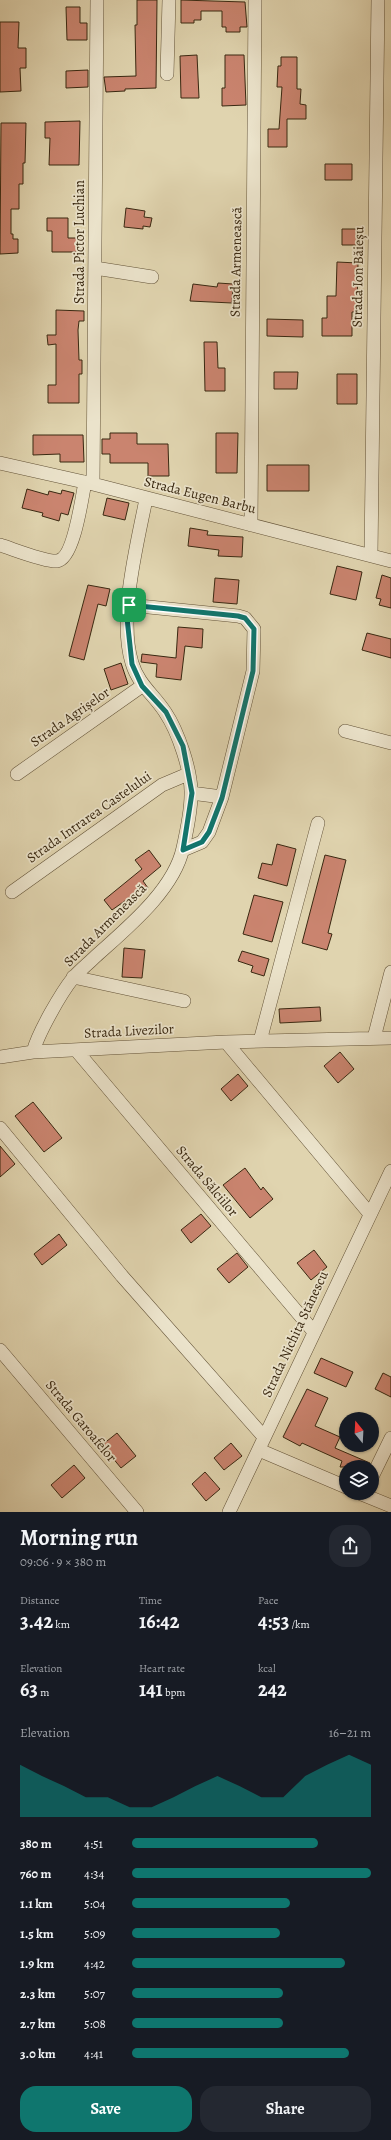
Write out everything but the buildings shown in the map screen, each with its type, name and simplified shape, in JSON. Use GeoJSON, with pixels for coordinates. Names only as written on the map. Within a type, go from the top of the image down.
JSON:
{"type":"FeatureCollection","features":[{"type":"Feature","properties":{"kind":"street","name":"Strada Pictor Luchian"},"geometry":{"type":"LineString","coordinates":[[0,545],[49,560],[62,559],[66,555],[70,544],[89,483],[95,268],[98,0]]}},
{"type":"Feature","properties":{"kind":"street"},"geometry":{"type":"LineString","coordinates":[[166,74],[169,0]]}},
{"type":"Feature","properties":{"kind":"street","name":"Strada Armenească"},"geometry":{"type":"LineString","coordinates":[[251,525],[256,0]]}},
{"type":"Feature","properties":{"kind":"street","name":"Strada Ion Băieșu"},"geometry":{"type":"LineString","coordinates":[[371,555],[378,0]]}},
{"type":"Feature","properties":{"kind":"street"},"geometry":{"type":"LineString","coordinates":[[95,268],[152,277]]}},
{"type":"Feature","properties":{"kind":"street","name":"Strada Eugen Barbu"},"geometry":{"type":"LineString","coordinates":[[0,463],[89,483],[146,499],[391,561]]}},
{"type":"Feature","properties":{"kind":"street","name":"Strada Armenească"},"geometry":{"type":"LineString","coordinates":[[33,1052],[36,1040],[73,978],[154,900],[168,880],[183,850],[192,793],[183,746],[166,712],[142,686],[132,664],[129,650],[127,618],[135,555],[146,499]]}},
{"type":"Feature","properties":{"kind":"street"},"geometry":{"type":"LineString","coordinates":[[129,605],[238,616],[245,618],[254,629],[253,671],[222,798],[209,832],[202,842],[183,850]]}},
{"type":"Feature","properties":{"kind":"street","name":"Strada Agrișelor"},"geometry":{"type":"LineString","coordinates":[[17,774],[142,686]]}},
{"type":"Feature","properties":{"kind":"street"},"geometry":{"type":"LineString","coordinates":[[345,731],[391,743]]}},
{"type":"Feature","properties":{"kind":"street","name":"Strada Intrarea Castelului"},"geometry":{"type":"LineString","coordinates":[[12,892],[162,785],[188,774]]}},
{"type":"Feature","properties":{"kind":"street"},"geometry":{"type":"LineString","coordinates":[[192,793],[222,798]]}},
{"type":"Feature","properties":{"kind":"street"},"geometry":{"type":"LineString","coordinates":[[260,1041],[318,823]]}},
{"type":"Feature","properties":{"kind":"street"},"geometry":{"type":"LineString","coordinates":[[374,1038],[391,972]]}},
{"type":"Feature","properties":{"kind":"street"},"geometry":{"type":"LineString","coordinates":[[73,978],[184,1001]]}},
{"type":"Feature","properties":{"kind":"street","name":"Strada Livezilor"},"geometry":{"type":"LineString","coordinates":[[0,1057],[33,1052],[226,1042],[391,1038]]}},
{"type":"Feature","properties":{"kind":"street"},"geometry":{"type":"LineString","coordinates":[[226,1042],[370,1214]]}},
{"type":"Feature","properties":{"kind":"street","name":"Strada Sălciilor"},"geometry":{"type":"LineString","coordinates":[[76,1050],[314,1332]]}},
{"type":"Feature","properties":{"kind":"street"},"geometry":{"type":"LineString","coordinates":[[0,1128],[122,1276],[264,1437]]}},
{"type":"Feature","properties":{"kind":"street","name":"Strada Nichita Stănescu"},"geometry":{"type":"LineString","coordinates":[[229,1512],[391,1171]]}},
{"type":"Feature","properties":{"kind":"street","name":"Strada Garoafelor"},"geometry":{"type":"LineString","coordinates":[[0,1350],[137,1512]]}},
{"type":"Feature","properties":{"kind":"street"},"geometry":{"type":"LineString","coordinates":[[379,1463],[391,1438]]}},
{"type":"Feature","properties":{"kind":"street"},"geometry":{"type":"LineString","coordinates":[[259,1450],[339,1484]]}},
{"type":"Feature","properties":{"kind":"street"},"geometry":{"type":"LineString","coordinates":[[376,1500],[391,1506]]}},
{"type":"Feature","properties":{"kind":"route"},"geometry":{"type":"LineString","coordinates":[[129,605],[238,616],[251,622],[254,629],[255,639],[253,671],[222,798],[209,832],[202,842],[183,850],[192,793],[183,746],[166,712],[142,686],[132,664],[129,650],[127,618],[129,605]]}}]}
